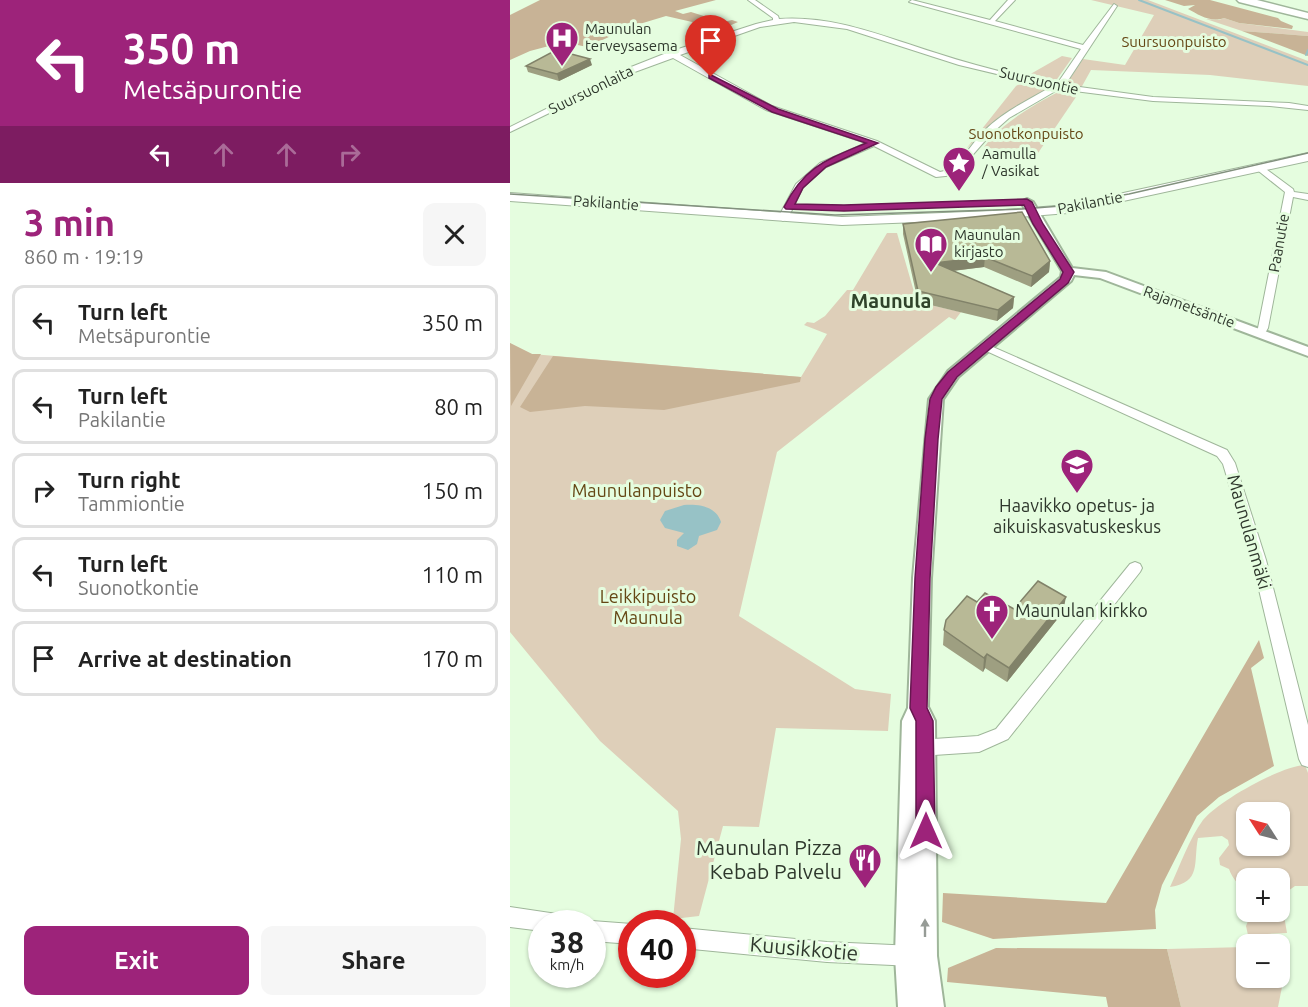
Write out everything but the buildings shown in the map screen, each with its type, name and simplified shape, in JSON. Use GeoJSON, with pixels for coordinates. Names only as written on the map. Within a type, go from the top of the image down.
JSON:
{"type":"FeatureCollection","features":[{"type":"Feature","properties":{"kind":"highway"},"geometry":{"type":"LineString","coordinates":[[1243,0],[1308,16]]}},
{"type":"Feature","properties":{"kind":"highway"},"geometry":{"type":"LineString","coordinates":[[1263,0],[1308,10]]}},
{"type":"Feature","properties":{"kind":"highway"},"geometry":{"type":"LineString","coordinates":[[1289,0],[1308,4]]}},
{"type":"Feature","properties":{"kind":"main road","name":"Pakilantie"},"geometry":{"type":"LineString","coordinates":[[1030,207],[1308,147]]}},
{"type":"Feature","properties":{"kind":"main road","name":"Pakilantie"},"geometry":{"type":"LineString","coordinates":[[510,188],[786,212],[856,221],[1030,207],[1068,209],[1308,157]]}},
{"type":"Feature","properties":{"kind":"main road","name":"Pakilantie"},"geometry":{"type":"LineString","coordinates":[[510,197],[786,212]]}},
{"type":"Feature","properties":{"kind":"street"},"geometry":{"type":"LineString","coordinates":[[750,0],[776,17],[776,21]]}},
{"type":"Feature","properties":{"kind":"street"},"geometry":{"type":"LineString","coordinates":[[991,22],[1012,0]]}},
{"type":"Feature","properties":{"kind":"street"},"geometry":{"type":"LineString","coordinates":[[912,2],[1085,48]]}},
{"type":"Feature","properties":{"kind":"street"},"geometry":{"type":"LineString","coordinates":[[672,54],[775,110],[874,143],[939,175],[952,173],[1000,121],[1062,84],[1114,6]]}},
{"type":"Feature","properties":{"kind":"street","name":"Suursuonlaita"},"geometry":{"type":"LineString","coordinates":[[510,130],[628,71],[758,24],[776,21]]}},
{"type":"Feature","properties":{"kind":"street","name":"Suursuontie"},"geometry":{"type":"LineString","coordinates":[[776,21],[814,22],[854,28],[927,53],[1057,87],[1152,99],[1308,108]]}},
{"type":"Feature","properties":{"kind":"street"},"geometry":{"type":"LineString","coordinates":[[786,212],[799,186],[823,165],[874,143]]}},
{"type":"Feature","properties":{"kind":"street","name":"Paanutie"},"geometry":{"type":"LineString","coordinates":[[1259,167],[1289,189],[1264,325],[1260,333]]}},
{"type":"Feature","properties":{"kind":"street"},"geometry":{"type":"LineString","coordinates":[[1289,194],[1308,197]]}},
{"type":"Feature","properties":{"kind":"street"},"geometry":{"type":"LineString","coordinates":[[911,1007],[916,956],[918,748],[925,721],[918,708],[922,578],[931,439],[936,399],[953,374],[1065,281],[1068,272],[1030,207]]}},
{"type":"Feature","properties":{"kind":"street","name":"Rajametsäntie"},"geometry":{"type":"LineString","coordinates":[[1068,272],[1096,273],[1308,352]]}},
{"type":"Feature","properties":{"kind":"street","name":"Maunulanmäki"},"geometry":{"type":"LineString","coordinates":[[986,347],[1222,453],[1229,463],[1259,560],[1308,759]]}},
{"type":"Feature","properties":{"kind":"street"},"geometry":{"type":"LineString","coordinates":[[918,748],[978,744],[1002,734],[1135,568]]}},
{"type":"Feature","properties":{"kind":"street"},"geometry":{"type":"LineString","coordinates":[[510,917],[528,920]]}},
{"type":"Feature","properties":{"kind":"street","name":"Kuusikkotie"},"geometry":{"type":"LineString","coordinates":[[696,939],[916,956]]}},
{"type":"Feature","properties":{"kind":"street"},"geometry":{"type":"LineString","coordinates":[[916,956],[931,1007]]}},
{"type":"Feature","properties":{"kind":"green space","name":"Suursuonpuisto"},"geometry":{"type":"Polygon","coordinates":[[[1091,0],[1148,0],[1308,61],[1308,86],[1210,75],[1091,70],[1081,88],[1067,83],[1083,59],[1125,65],[1154,15],[1091,0]]]}},
{"type":"Feature","properties":{"kind":"green space"},"geometry":{"type":"Polygon","coordinates":[[[1224,18],[1239,23],[1308,32],[1308,36],[1242,31],[1206,19],[1224,18]]]}},
{"type":"Feature","properties":{"kind":"green space"},"geometry":{"type":"Polygon","coordinates":[[[1062,56],[1072,58],[1055,82],[1027,76],[1062,56]]]}},
{"type":"Feature","properties":{"kind":"green space","name":"Suonotkonpuisto"},"geometry":{"type":"Polygon","coordinates":[[[1023,82],[1045,90],[999,117],[966,149],[1016,86],[1023,82]]]}},
{"type":"Feature","properties":{"kind":"green space","name":"Suonotkonpuisto"},"geometry":{"type":"Polygon","coordinates":[[[1060,91],[1078,94],[1036,156],[984,147],[1009,122],[1060,91]]]}},
{"type":"Feature","properties":{"kind":"green space","name":"Maunulanpuisto"},"geometry":{"type":"Polygon","coordinates":[[[887,233],[897,233],[917,302],[961,312],[955,320],[949,317],[777,452],[739,616],[855,689],[891,694],[888,731],[776,728],[759,827],[723,826],[699,916],[696,916],[696,910],[674,910],[681,839],[678,811],[600,741],[510,632],[510,343],[532,354],[801,377],[827,334],[804,325],[807,322],[814,323],[825,316],[847,290],[853,290],[887,233]]]}},
{"type":"Feature","properties":{"kind":"green space"},"geometry":{"type":"Polygon","coordinates":[[[1305,765],[1308,773],[1308,886],[1295,886],[1290,890],[1290,868],[1236,868],[1236,881],[1229,869],[1220,865],[1219,858],[1229,845],[1228,840],[1222,836],[1198,838],[1192,876],[1187,881],[1170,887],[1193,836],[1203,820],[1236,795],[1281,771],[1305,765]]]}},
{"type":"Feature","properties":{"kind":"green space"},"geometry":{"type":"Polygon","coordinates":[[[1248,922],[1285,922],[1287,933],[1248,934],[1248,922]]]}},
{"type":"Feature","properties":{"kind":"green space"},"geometry":{"type":"Polygon","coordinates":[[[1236,947],[1236,988],[1282,988],[1278,1007],[1181,1007],[1167,949],[1236,947]]]}},
{"type":"Feature","properties":{"kind":"shaded area"},"geometry":{"type":"Polygon","coordinates":[[[540,0],[716,0],[675,11],[683,14],[691,12],[723,22],[732,20],[738,22],[729,26],[731,28],[727,30],[666,16],[633,26],[587,47],[564,42],[530,51],[510,60],[510,15],[540,0]]]}},
{"type":"Feature","properties":{"kind":"shaded area"},"geometry":{"type":"Polygon","coordinates":[[[1165,0],[1210,0],[1278,18],[1293,26],[1292,29],[1239,23],[1224,18],[1210,19],[1188,9],[1195,5],[1184,6],[1165,0]]]}},
{"type":"Feature","properties":{"kind":"shaded area"},"geometry":{"type":"Polygon","coordinates":[[[1242,31],[1308,36],[1308,56],[1242,31]]]}},
{"type":"Feature","properties":{"kind":"shaded area"},"geometry":{"type":"Polygon","coordinates":[[[510,343],[532,354],[541,354],[511,406],[510,343]]]}},
{"type":"Feature","properties":{"kind":"shaded area"},"geometry":{"type":"Polygon","coordinates":[[[553,356],[801,377],[800,382],[664,410],[585,406],[530,412],[520,407],[553,356]]]}},
{"type":"Feature","properties":{"kind":"shaded area"},"geometry":{"type":"Polygon","coordinates":[[[1259,640],[1264,658],[1251,668],[1274,766],[1219,797],[1197,816],[1162,885],[1155,910],[1156,929],[993,939],[942,922],[943,893],[1106,903],[1259,640]]]}},
{"type":"Feature","properties":{"kind":"shaded area"},"geometry":{"type":"Polygon","coordinates":[[[996,948],[1167,949],[1181,1007],[1108,1007],[1106,997],[947,982],[948,968],[996,948]]]}},
{"type":"Feature","properties":{"kind":"water"},"geometry":{"type":"Polygon","coordinates":[[[684,505],[711,509],[721,522],[717,530],[699,536],[697,544],[688,550],[677,546],[677,540],[684,533],[665,528],[660,520],[665,511],[684,505]]]}},
{"type":"Feature","properties":{"kind":"waterway"},"geometry":{"type":"LineString","coordinates":[[1139,0],[1308,65]]}},
{"type":"Feature","properties":{"kind":"waterway"},"geometry":{"type":"LineString","coordinates":[[1306,55],[1308,50]]}},
{"type":"Feature","properties":{"kind":"tram line"},"geometry":{"type":"LineString","coordinates":[[510,194],[835,215],[1022,209],[1061,206],[1129,194],[1308,153]]}},
{"type":"Feature","properties":{"kind":"place","name":"Maunulan terveysasema"},"geometry":{"type":"Point","coordinates":[562,67]}},
{"type":"Feature","properties":{"kind":"place","name":"Aamulla / Vasikat"},"geometry":{"type":"Point","coordinates":[959,192]}},
{"type":"Feature","properties":{"kind":"place","name":"Maunulan kirjasto"},"geometry":{"type":"Point","coordinates":[931,273]}},
{"type":"Feature","properties":{"kind":"place","name":"Haavikko opetus- ja aikuiskasvatuskeskus"},"geometry":{"type":"Point","coordinates":[1077,494]}},
{"type":"Feature","properties":{"kind":"place","name":"Maunulan kirkko"},"geometry":{"type":"Point","coordinates":[992,640]}},
{"type":"Feature","properties":{"kind":"place","name":"Maunulan Pizza Kebab Palvelu"},"geometry":{"type":"Point","coordinates":[865,889]}},
{"type":"Feature","properties":{"kind":"district","name":"Maunula"},"geometry":{"type":"Point","coordinates":[891,301]}},
{"type":"Feature","properties":{"kind":"route"},"geometry":{"type":"LineString","coordinates":[[711,77],[775,110],[874,143],[823,165],[799,186],[789,207],[844,208],[1027,202],[1068,272],[1065,281],[953,374],[936,399],[931,439],[922,578],[918,708],[925,721],[926,831]]}},
{"type":"Feature","properties":{"kind":"park label","name":"Leikkipuisto Maunula"},"geometry":{"type":"Point","coordinates":[648,607]}}]}
